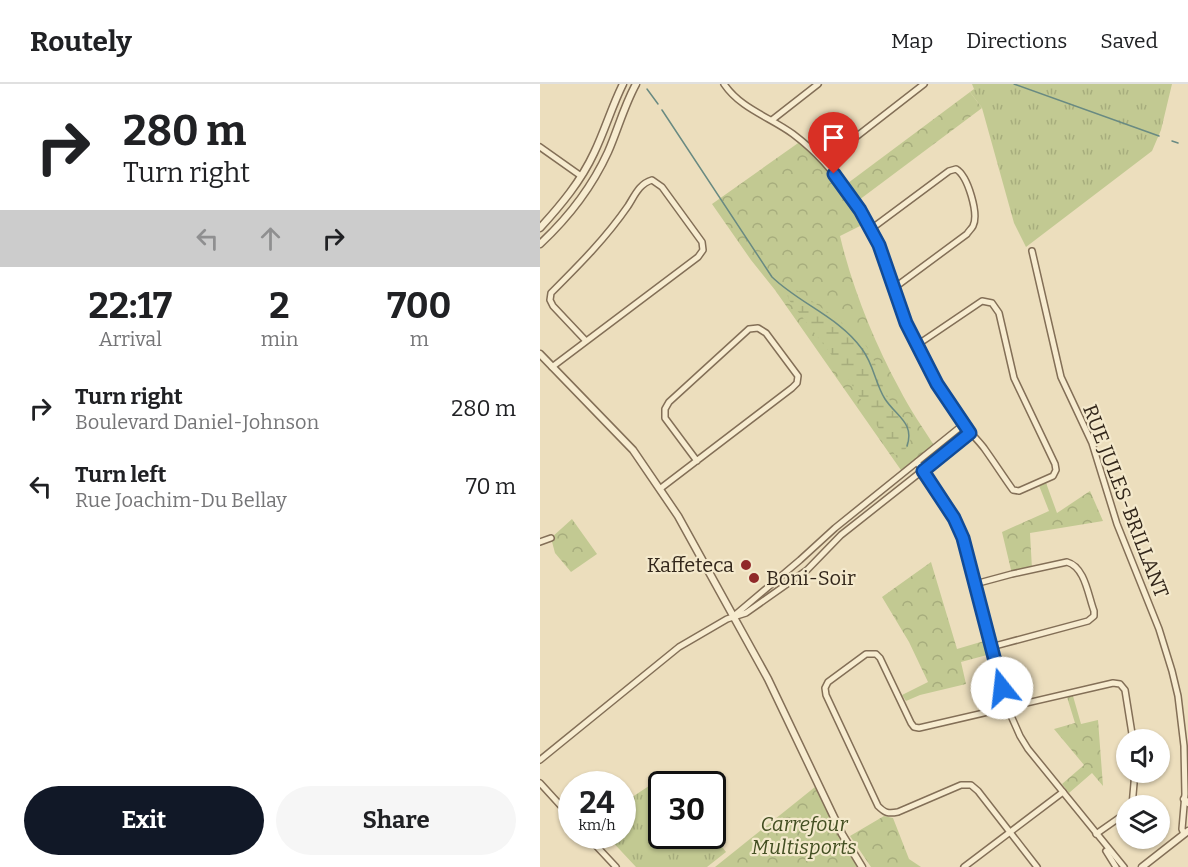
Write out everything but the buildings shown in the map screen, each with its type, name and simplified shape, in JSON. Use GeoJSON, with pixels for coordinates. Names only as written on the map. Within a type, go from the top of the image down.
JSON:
{"type":"FeatureCollection","features":[{"type":"Feature","properties":{"kind":"street"},"geometry":{"type":"LineString","coordinates":[[540,228],[581,176],[597,146],[623,84]]}},
{"type":"Feature","properties":{"kind":"street"},"geometry":{"type":"LineString","coordinates":[[540,244],[571,211],[599,169],[636,84]]}},
{"type":"Feature","properties":{"kind":"street"},"geometry":{"type":"LineString","coordinates":[[724,84],[746,107],[772,120],[825,161],[854,201],[871,229],[917,345],[937,384],[1012,490],[1019,491],[1053,476],[1056,464],[1018,389],[999,313],[992,303],[982,301],[917,345]]}},
{"type":"Feature","properties":{"kind":"street"},"geometry":{"type":"LineString","coordinates":[[772,120],[818,84]]}},
{"type":"Feature","properties":{"kind":"street"},"geometry":{"type":"LineString","coordinates":[[825,161],[924,84]]}},
{"type":"Feature","properties":{"kind":"street"},"geometry":{"type":"LineString","coordinates":[[540,147],[581,176]]}},
{"type":"Feature","properties":{"kind":"street"},"geometry":{"type":"LineString","coordinates":[[871,229],[950,171],[957,169],[963,173],[968,183],[974,219],[973,226],[967,234],[894,288]]}},
{"type":"Feature","properties":{"kind":"street"},"geometry":{"type":"LineString","coordinates":[[552,367],[698,257],[703,250],[702,242],[659,183],[652,180],[643,183],[608,232],[551,293],[550,300],[553,306],[586,341]]}},
{"type":"Feature","properties":{"kind":"street","name":"RUE JULES-BRILLANT"},"geometry":{"type":"LineString","coordinates":[[1032,251],[1061,377],[1095,449],[1116,519],[1168,657],[1182,723],[1186,801],[1182,827],[1186,832]]}},
{"type":"Feature","properties":{"kind":"street"},"geometry":{"type":"LineString","coordinates":[[661,489],[697,461],[797,383],[798,376],[766,333],[758,328],[750,328],[664,409],[665,418],[697,461]]}},
{"type":"Feature","properties":{"kind":"street"},"geometry":{"type":"LineString","coordinates":[[540,356],[633,450],[661,489],[768,679],[846,842],[862,867]]}},
{"type":"Feature","properties":{"kind":"street"},"geometry":{"type":"LineString","coordinates":[[540,760],[679,646],[734,616],[835,528],[964,424]]}},
{"type":"Feature","properties":{"kind":"street"},"geometry":{"type":"LineString","coordinates":[[734,616],[746,613],[807,570],[841,536],[970,433]]}},
{"type":"Feature","properties":{"kind":"street"},"geometry":{"type":"LineString","coordinates":[[917,462],[954,518],[963,538],[1008,709],[1020,736],[1028,749],[1124,867]]}},
{"type":"Feature","properties":{"kind":"street"},"geometry":{"type":"LineString","coordinates":[[540,542],[551,538]]}},
{"type":"Feature","properties":{"kind":"street"},"geometry":{"type":"LineString","coordinates":[[975,584],[1067,562],[1080,569],[1094,611],[1094,616],[1088,621],[991,647]]}},
{"type":"Feature","properties":{"kind":"street"},"geometry":{"type":"LineString","coordinates":[[1037,867],[971,785],[961,785],[898,812],[888,814],[883,812],[878,806],[826,695],[825,688],[828,682],[866,654],[871,653],[880,658],[914,727],[924,728],[1113,683],[1120,684],[1125,690],[1131,729]]}},
{"type":"Feature","properties":{"kind":"street"},"geometry":{"type":"LineString","coordinates":[[540,783],[558,803]]}},
{"type":"Feature","properties":{"kind":"street"},"geometry":{"type":"LineString","coordinates":[[964,867],[1063,792]]}},
{"type":"Feature","properties":{"kind":"street"},"geometry":{"type":"LineString","coordinates":[[1096,834],[1116,820]]}},
{"type":"Feature","properties":{"kind":"street"},"geometry":{"type":"LineString","coordinates":[[1142,867],[1186,832]]}},
{"type":"Feature","properties":{"kind":"street"},"geometry":{"type":"LineString","coordinates":[[1096,834],[1116,867]]}},
{"type":"Feature","properties":{"kind":"street"},"geometry":{"type":"LineString","coordinates":[[600,849],[616,867]]}},
{"type":"Feature","properties":{"kind":"green space"},"geometry":{"type":"Polygon","coordinates":[[[972,84],[1172,84],[1161,130],[1152,151],[1026,247],[1014,223],[982,108],[970,92],[974,89],[972,84]]]}},
{"type":"Feature","properties":{"kind":"green space"},"geometry":{"type":"Polygon","coordinates":[[[970,92],[982,108],[859,200],[848,183],[970,92]]]}},
{"type":"Feature","properties":{"kind":"green space"},"geometry":{"type":"Polygon","coordinates":[[[801,141],[825,161],[866,223],[840,236],[851,275],[865,314],[890,370],[907,403],[935,447],[903,473],[712,204],[801,141]]]}},
{"type":"Feature","properties":{"kind":"green space"},"geometry":{"type":"Polygon","coordinates":[[[790,288],[795,289],[840,321],[869,350],[887,395],[911,428],[910,444],[900,455],[895,455],[841,367],[789,300],[787,294],[790,288]]]}},
{"type":"Feature","properties":{"kind":"green space"},"geometry":{"type":"Polygon","coordinates":[[[1045,480],[1057,513],[1090,491],[1103,521],[1030,533],[1032,569],[1012,574],[1002,532],[1049,511],[1038,483],[1045,480]]]}},
{"type":"Feature","properties":{"kind":"green space"},"geometry":{"type":"Polygon","coordinates":[[[572,519],[597,554],[571,572],[555,553],[551,538],[572,519]]]}},
{"type":"Feature","properties":{"kind":"green space"},"geometry":{"type":"Polygon","coordinates":[[[931,562],[957,649],[984,641],[987,655],[961,662],[966,684],[920,695],[906,701],[902,695],[928,682],[909,642],[882,597],[931,562]]]}},
{"type":"Feature","properties":{"kind":"green space"},"geometry":{"type":"Polygon","coordinates":[[[1073,696],[1081,724],[1098,720],[1103,786],[1092,773],[1069,793],[1062,784],[1084,765],[1054,729],[1075,723],[1067,697],[1073,696]]]}},
{"type":"Feature","properties":{"kind":"green space"},"geometry":{"type":"Polygon","coordinates":[[[648,787],[648,849],[724,849],[726,852],[707,867],[636,867],[619,849],[636,849],[636,794],[648,787]]]}},
{"type":"Feature","properties":{"kind":"green space","name":"Carrefour Multisports"},"geometry":{"type":"Polygon","coordinates":[[[815,787],[857,867],[715,867],[815,787]]]}},
{"type":"Feature","properties":{"kind":"green space"},"geometry":{"type":"Polygon","coordinates":[[[884,816],[893,818],[909,859],[921,867],[871,867],[850,836],[884,816]]]}},
{"type":"Feature","properties":{"kind":"waterway"},"geometry":{"type":"LineString","coordinates":[[1014,84],[1159,136]]}},
{"type":"Feature","properties":{"kind":"waterway"},"geometry":{"type":"LineString","coordinates":[[647,89],[658,104]]}},
{"type":"Feature","properties":{"kind":"waterway"},"geometry":{"type":"LineString","coordinates":[[662,110],[772,277],[831,319],[862,349],[885,399],[906,426],[909,438],[907,446]]}},
{"type":"Feature","properties":{"kind":"waterway"},"geometry":{"type":"LineString","coordinates":[[1172,141],[1178,143]]}},
{"type":"Feature","properties":{"kind":"place","name":"Kaffeteca"},"geometry":{"type":"Point","coordinates":[746,565]}},
{"type":"Feature","properties":{"kind":"place","name":"Boni-Soir"},"geometry":{"type":"Point","coordinates":[754,578]}},
{"type":"Feature","properties":{"kind":"route"},"geometry":{"type":"LineString","coordinates":[[834,174],[871,229],[879,245],[906,323],[937,384],[970,433],[923,471],[954,518],[963,538],[1002,688]]}}]}
